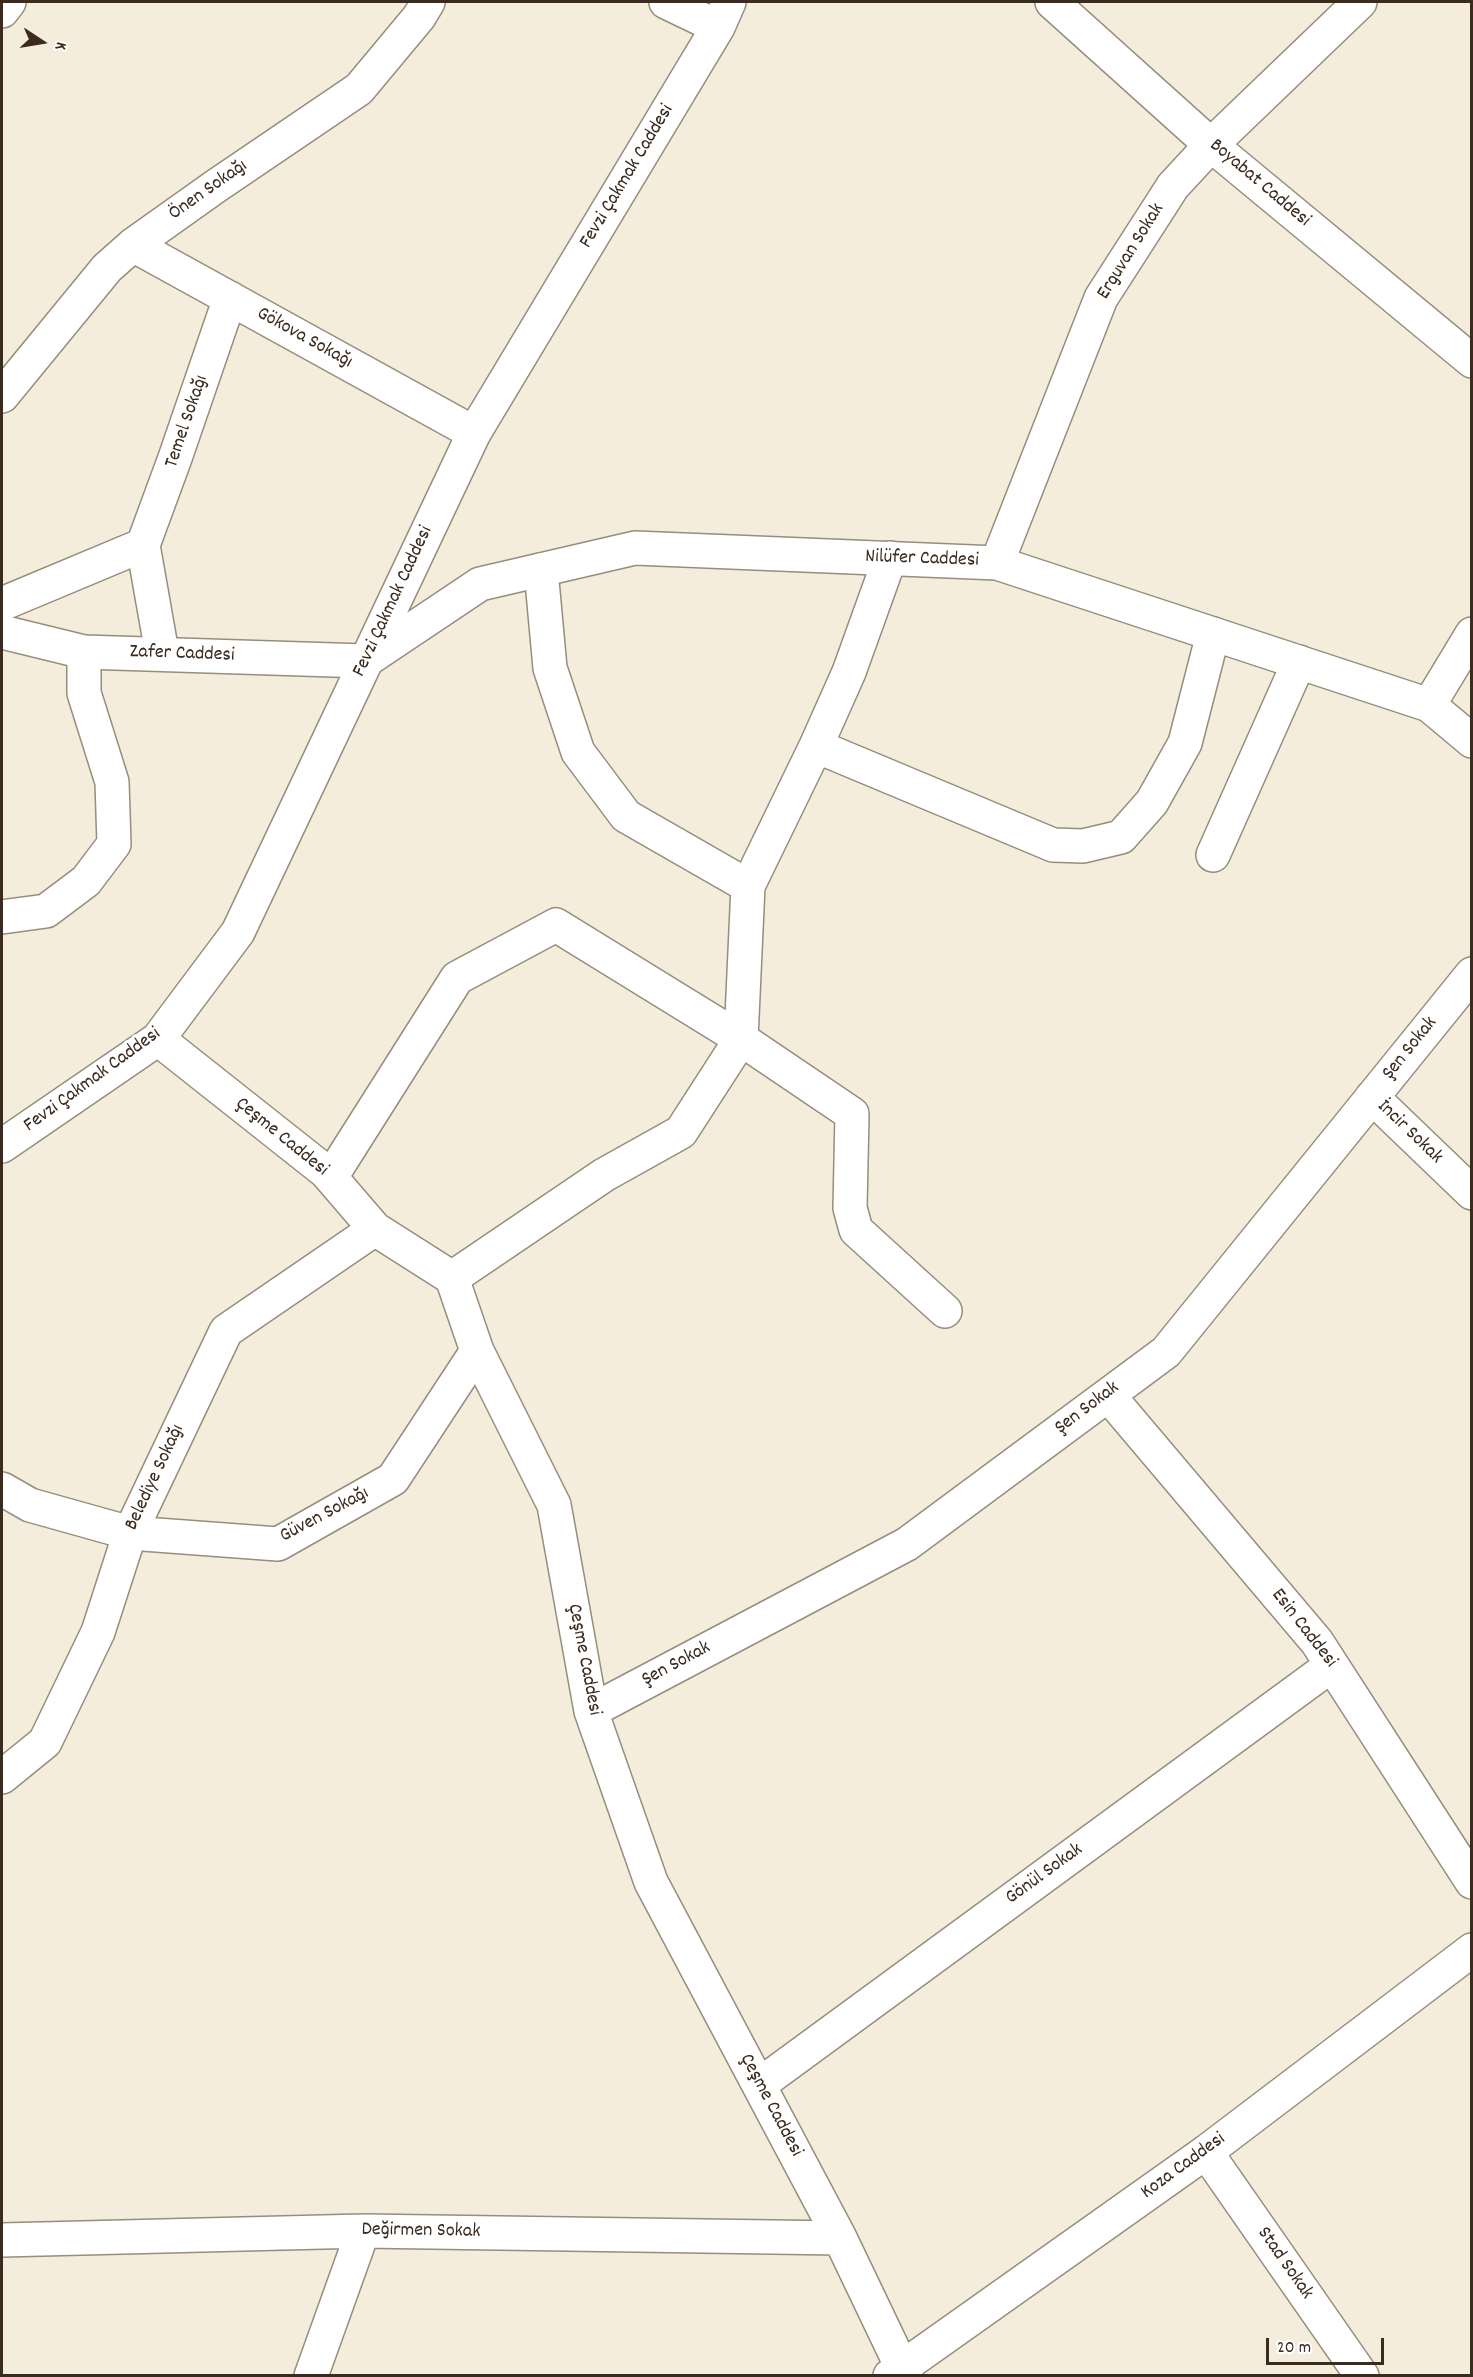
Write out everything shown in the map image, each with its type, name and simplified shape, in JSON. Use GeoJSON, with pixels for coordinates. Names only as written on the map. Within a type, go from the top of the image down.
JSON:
{"type":"FeatureCollection","features":[{"type":"Feature","properties":{"kind":"street"},"geometry":{"type":"LineString","coordinates":[[2,11],[9,2]]}},
{"type":"Feature","properties":{"kind":"street","name":"Önen Sokağı"},"geometry":{"type":"LineString","coordinates":[[2,396],[107,268],[133,245],[359,89],[419,17],[428,2]]}},
{"type":"Feature","properties":{"kind":"street"},"geometry":{"type":"LineString","coordinates":[[666,2],[724,14]]}},
{"type":"Feature","properties":{"kind":"street","name":"Boyabat Caddesi"},"geometry":{"type":"LineString","coordinates":[[1052,2],[1211,145],[1472,361]]}},
{"type":"Feature","properties":{"kind":"street","name":"Erguvan Sokak"},"geometry":{"type":"LineString","coordinates":[[997,563],[1101,298],[1173,186],[1211,145],[1360,2]]}},
{"type":"Feature","properties":{"kind":"street","name":"Fevzi Çakmak Caddesi"},"geometry":{"type":"LineString","coordinates":[[6,1136],[158,1039],[238,932],[474,433],[724,14]]}},
{"type":"Feature","properties":{"kind":"street","name":"Gökova Sokağı"},"geometry":{"type":"LineString","coordinates":[[133,245],[474,433]]}},
{"type":"Feature","properties":{"kind":"street","name":"Temel Sokağı"},"geometry":{"type":"LineString","coordinates":[[143,545],[230,298]]}},
{"type":"Feature","properties":{"kind":"street"},"geometry":{"type":"LineString","coordinates":[[2,604],[143,545],[162,653]]}},
{"type":"Feature","properties":{"kind":"street","name":"Nilüfer Caddesi"},"geometry":{"type":"LineString","coordinates":[[365,662],[480,584],[635,548],[997,563],[1429,705],[1472,741]]}},
{"type":"Feature","properties":{"kind":"street"},"geometry":{"type":"LineString","coordinates":[[452,1278],[604,1175],[681,1132],[741,1039],[748,886],[849,672],[890,558]]}},
{"type":"Feature","properties":{"kind":"street"},"geometry":{"type":"LineString","coordinates":[[541,570],[550,668],[578,752],[626,816],[748,886]]}},
{"type":"Feature","properties":{"kind":"street","name":"Zafer Caddesi"},"geometry":{"type":"LineString","coordinates":[[2,632],[84,652],[365,662]]}},
{"type":"Feature","properties":{"kind":"street"},"geometry":{"type":"LineString","coordinates":[[816,746],[1053,844],[1083,846],[1121,837],[1152,802],[1185,743],[1213,634]]}},
{"type":"Feature","properties":{"kind":"street"},"geometry":{"type":"LineString","coordinates":[[1429,705],[1472,634]]}},
{"type":"Feature","properties":{"kind":"street"},"geometry":{"type":"LineString","coordinates":[[2,916],[46,910],[86,881],[114,844],[112,782],[84,693],[84,652]]}},
{"type":"Feature","properties":{"kind":"street"},"geometry":{"type":"LineString","coordinates":[[1214,855],[1299,662]]}},
{"type":"Feature","properties":{"kind":"street"},"geometry":{"type":"LineString","coordinates":[[331,1177],[457,978],[556,925],[741,1039],[852,1114],[850,1208],[856,1230],[945,1311]]}},
{"type":"Feature","properties":{"kind":"street","name":"Şen Sokak"},"geometry":{"type":"LineString","coordinates":[[591,1710],[907,1544],[1166,1352],[1472,974]]}},
{"type":"Feature","properties":{"kind":"street","name":"Çeşme Caddesi"},"geometry":{"type":"LineString","coordinates":[[158,1039],[331,1177],[375,1229],[452,1278],[477,1351],[554,1505],[591,1710],[651,1882],[840,2238],[899,2373]]}},
{"type":"Feature","properties":{"kind":"street","name":"İncir Sokak"},"geometry":{"type":"LineString","coordinates":[[1372,1097],[1472,1193]]}},
{"type":"Feature","properties":{"kind":"street","name":"Belediye Sokağı"},"geometry":{"type":"LineString","coordinates":[[2,1777],[45,1742],[98,1632],[130,1533],[226,1330],[375,1229]]}},
{"type":"Feature","properties":{"kind":"street","name":"Güven Sokağı"},"geometry":{"type":"LineString","coordinates":[[2,1489],[30,1505],[130,1533],[278,1544],[393,1479],[477,1351]]}},
{"type":"Feature","properties":{"kind":"street","name":"Esin Caddesi"},"geometry":{"type":"LineString","coordinates":[[1108,1395],[1317,1642],[1472,1882]]}},
{"type":"Feature","properties":{"kind":"street","name":"Gönül Sokak"},"geometry":{"type":"LineString","coordinates":[[759,2085],[1332,1665]]}},
{"type":"Feature","properties":{"kind":"street","name":"Koza Caddesi"},"geometry":{"type":"LineString","coordinates":[[899,2373],[1206,2152],[1472,1950]]}},
{"type":"Feature","properties":{"kind":"street","name":"Stad Sokak"},"geometry":{"type":"LineString","coordinates":[[1206,2152],[1362,2376]]}},
{"type":"Feature","properties":{"kind":"street"},"geometry":{"type":"LineString","coordinates":[[311,2376],[363,2231]]}},
{"type":"Feature","properties":{"kind":"street","name":"Değirmen Sokak"},"geometry":{"type":"LineString","coordinates":[[2,2240],[363,2231],[840,2238]]}}]}
